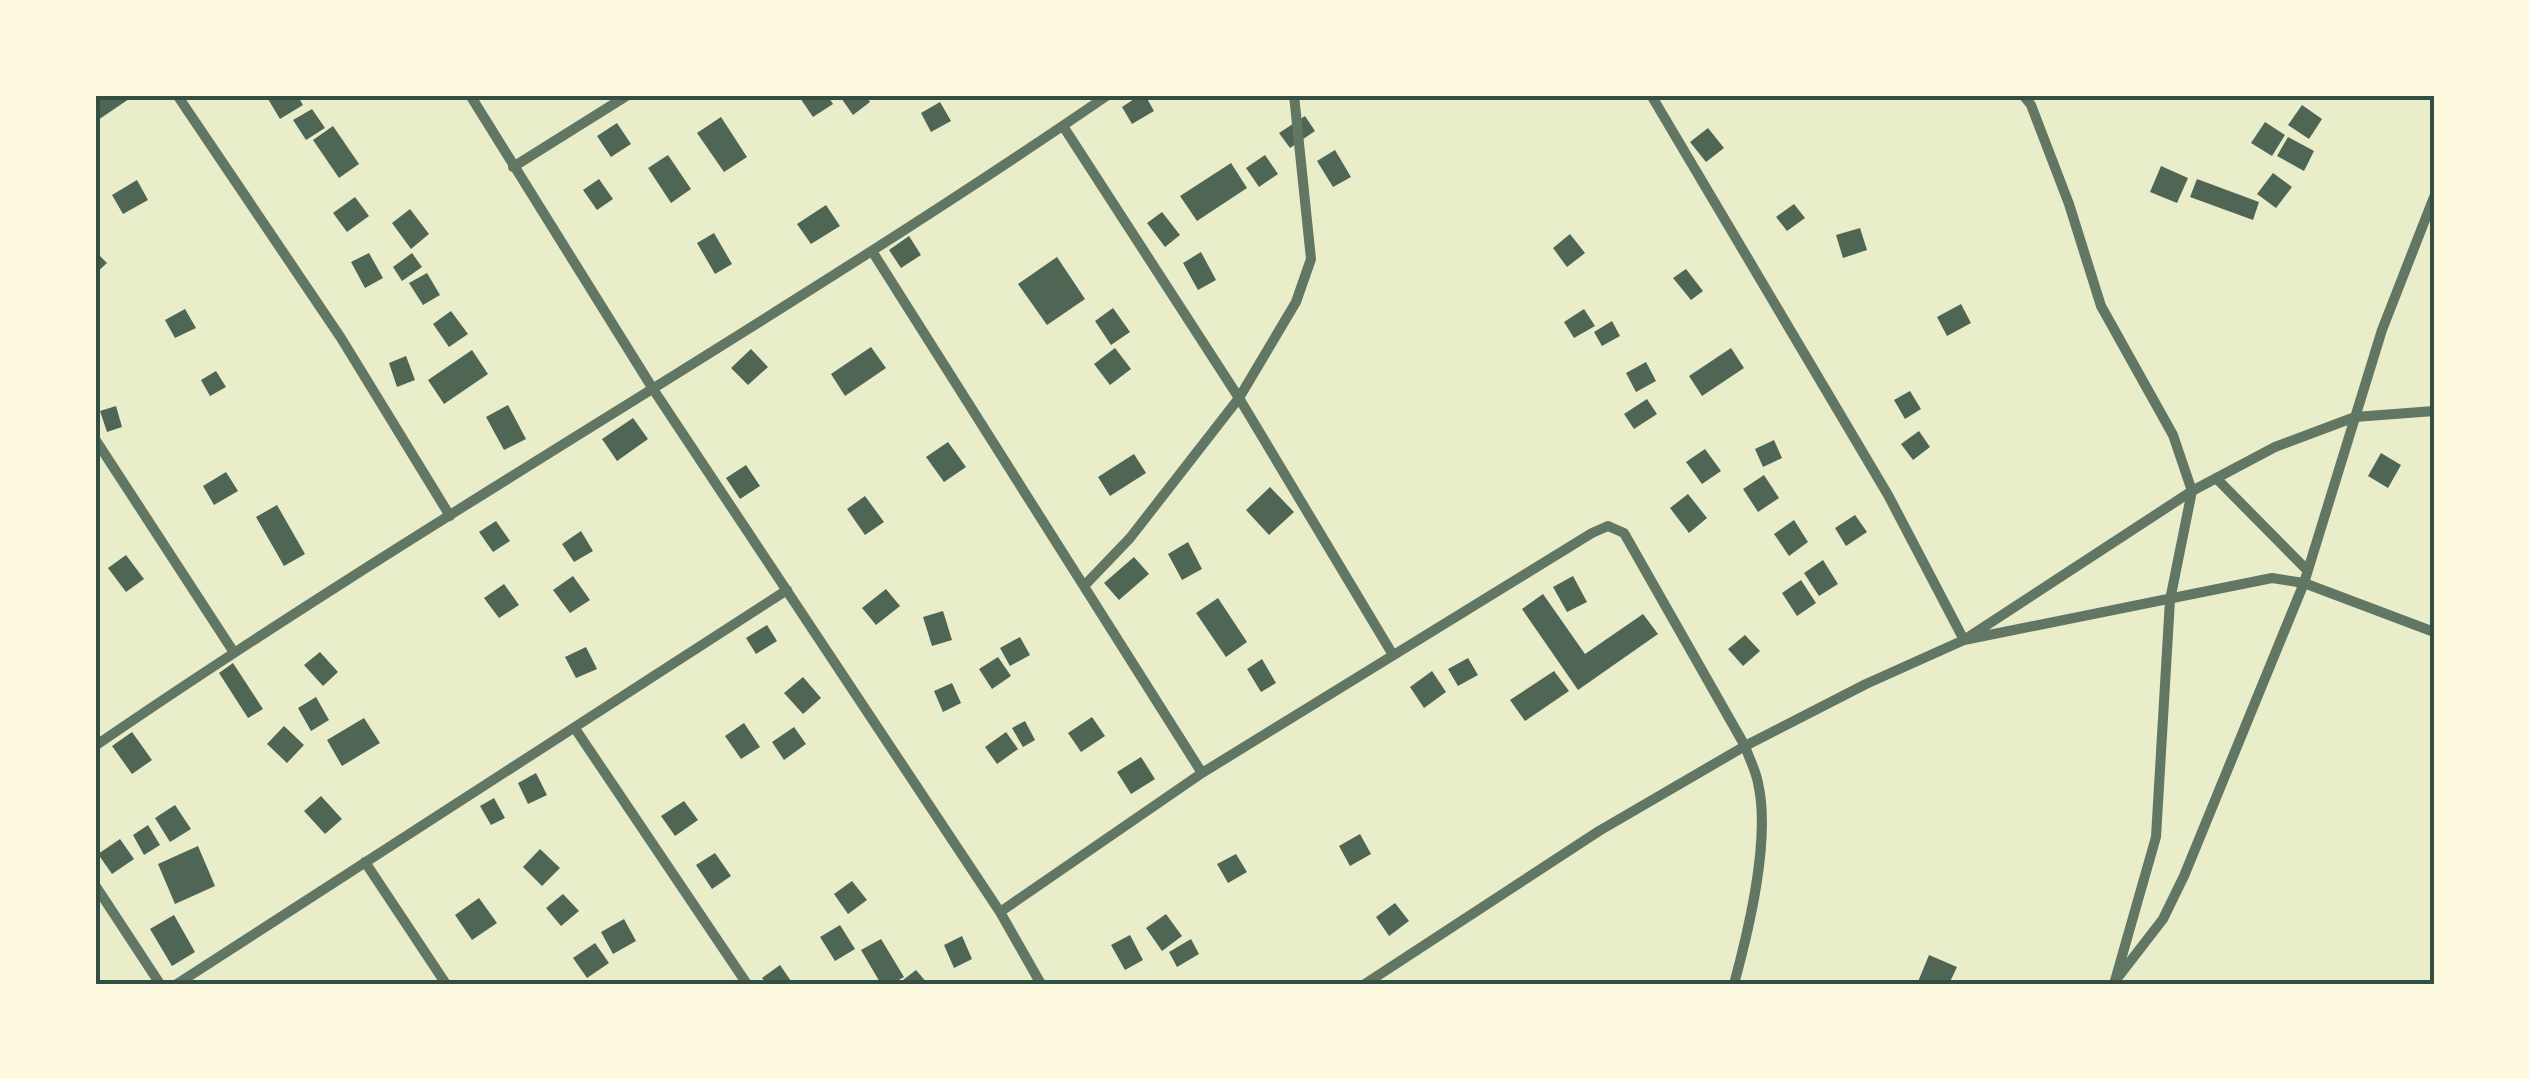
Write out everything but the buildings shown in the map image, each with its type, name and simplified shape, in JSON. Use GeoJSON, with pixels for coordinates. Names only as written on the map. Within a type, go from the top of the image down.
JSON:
{"type":"FeatureCollection","features":[{"type":"Feature","properties":{"kind":"street"},"geometry":{"type":"LineString","coordinates":[[177,95],[341,338],[450,516]]}},
{"type":"Feature","properties":{"kind":"street"},"geometry":{"type":"LineString","coordinates":[[470,95],[652,389],[1000,912],[1042,984]]}},
{"type":"Feature","properties":{"kind":"street"},"geometry":{"type":"LineString","coordinates":[[513,167],[628,95]]}},
{"type":"Feature","properties":{"kind":"street"},"geometry":{"type":"LineString","coordinates":[[95,746],[233,651],[872,251],[1108,95]]}},
{"type":"Feature","properties":{"kind":"street"},"geometry":{"type":"LineString","coordinates":[[1084,586],[1130,538],[1239,398],[1296,302],[1311,259],[1294,95]]}},
{"type":"Feature","properties":{"kind":"street"},"geometry":{"type":"LineString","coordinates":[[1651,95],[1888,495],[1964,640]]}},
{"type":"Feature","properties":{"kind":"street"},"geometry":{"type":"LineString","coordinates":[[2024,95],[2069,204],[2101,306],[2173,435],[2192,490],[2170,600],[2156,837],[2115,982]]}},
{"type":"Feature","properties":{"kind":"street"},"geometry":{"type":"LineString","coordinates":[[1063,126],[1239,398],[1393,655]]}},
{"type":"Feature","properties":{"kind":"street"},"geometry":{"type":"LineString","coordinates":[[2115,982],[2162,918],[2184,876],[2304,583],[2382,330],[2434,196]]}},
{"type":"Feature","properties":{"kind":"street"},"geometry":{"type":"LineString","coordinates":[[872,251],[1202,774]]}},
{"type":"Feature","properties":{"kind":"street"},"geometry":{"type":"LineString","coordinates":[[1365,984],[1600,831],[1745,746],[1866,684],[1964,640],[2192,490],[2275,447],[2355,417],[2434,410]]}},
{"type":"Feature","properties":{"kind":"street"},"geometry":{"type":"LineString","coordinates":[[95,439],[233,651]]}},
{"type":"Feature","properties":{"kind":"street"},"geometry":{"type":"LineString","coordinates":[[2216,478],[2308,570]]}},
{"type":"Feature","properties":{"kind":"street"},"geometry":{"type":"LineString","coordinates":[[1000,912],[1202,774],[1592,532],[1608,526],[1624,533],[1745,746],[1759,784],[1761,823],[1756,887],[1734,984]]}},
{"type":"Feature","properties":{"kind":"street"},"geometry":{"type":"LineString","coordinates":[[1964,640],[2272,578],[2304,583],[2434,632]]}},
{"type":"Feature","properties":{"kind":"street"},"geometry":{"type":"LineString","coordinates":[[178,984],[787,590]]}},
{"type":"Feature","properties":{"kind":"street"},"geometry":{"type":"LineString","coordinates":[[576,730],[747,984]]}},
{"type":"Feature","properties":{"kind":"street"},"geometry":{"type":"LineString","coordinates":[[366,862],[446,984]]}},
{"type":"Feature","properties":{"kind":"street"},"geometry":{"type":"LineString","coordinates":[[95,885],[160,984]]}}]}
